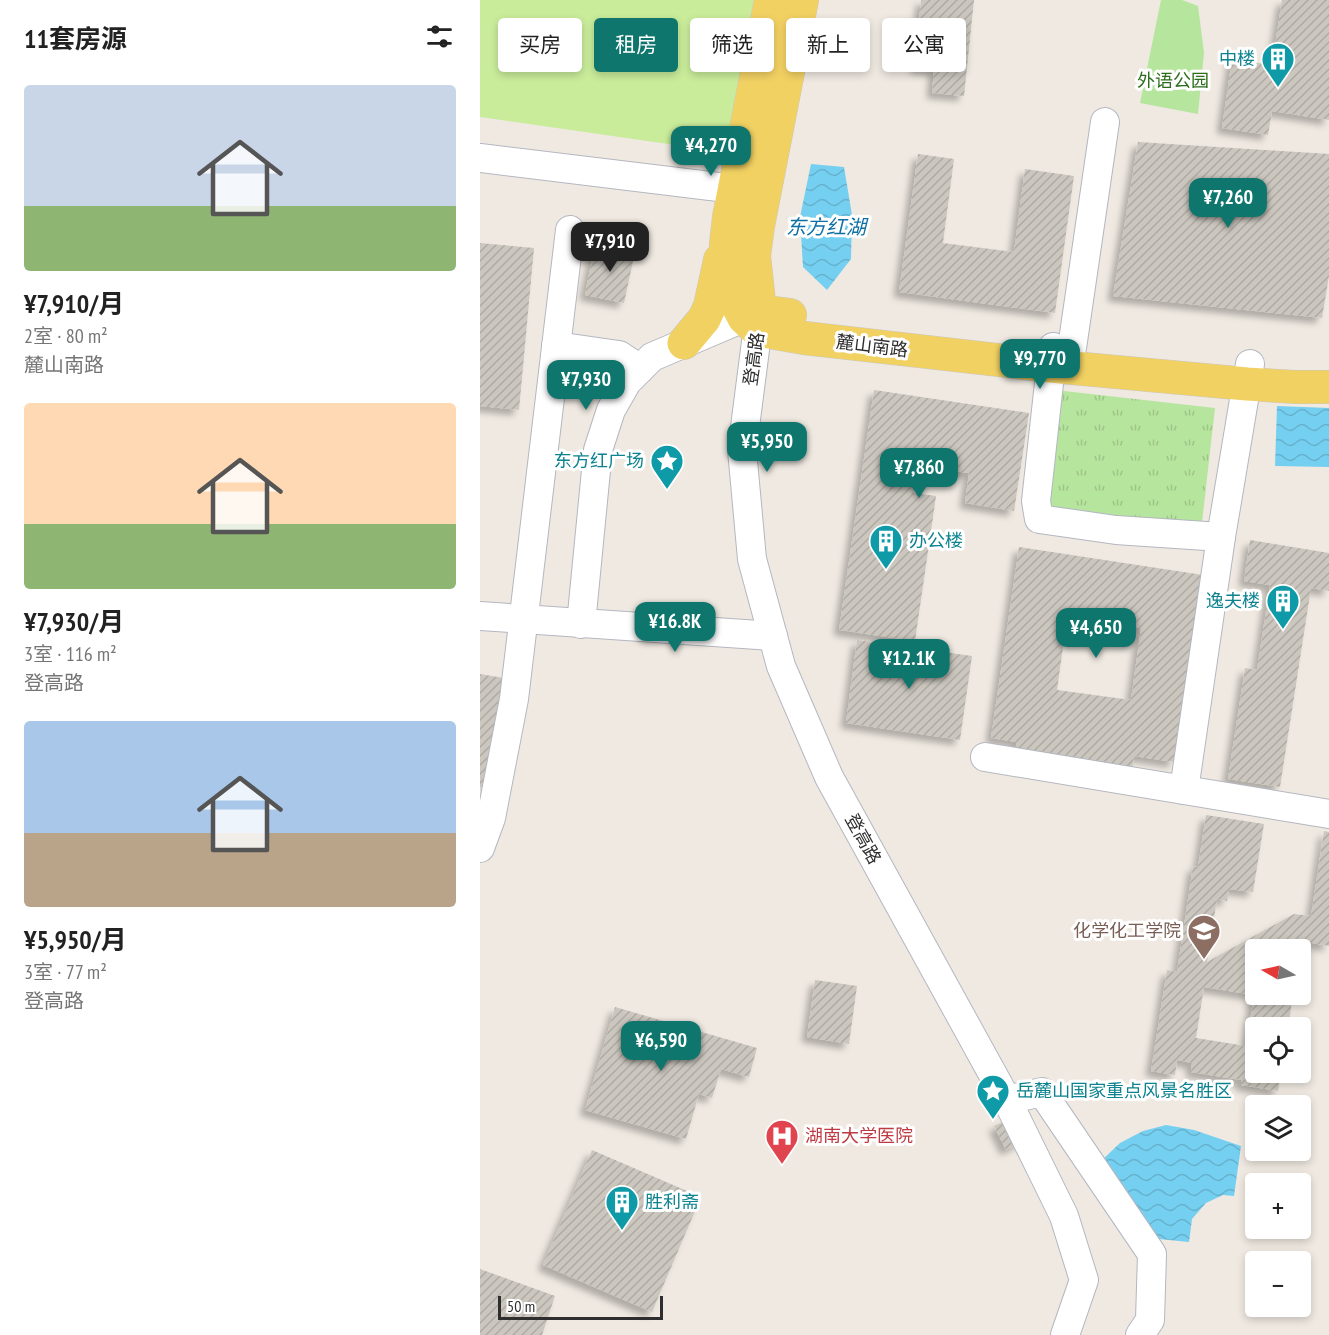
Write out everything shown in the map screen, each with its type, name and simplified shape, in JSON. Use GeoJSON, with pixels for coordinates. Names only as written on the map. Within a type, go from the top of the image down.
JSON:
{"type":"FeatureCollection","features":[{"type":"Feature","properties":{"kind":"main road"},"geometry":{"type":"LineString","coordinates":[[684,343],[704,319],[710,306],[771,0]]}},
{"type":"Feature","properties":{"kind":"main road"},"geometry":{"type":"LineString","coordinates":[[754,319],[754,256],[758,226],[802,0]]}},
{"type":"Feature","properties":{"kind":"main road"},"geometry":{"type":"LineString","coordinates":[[732,203],[726,244],[731,293],[754,319]]}},
{"type":"Feature","properties":{"kind":"main road","name":"麓山南路"},"geometry":{"type":"LineString","coordinates":[[754,319],[810,318],[1059,354],[1249,374],[1296,387],[1329,387]]}},
{"type":"Feature","properties":{"kind":"main road","name":"麓山南路"},"geometry":{"type":"LineString","coordinates":[[1249,374],[1329,369]]}},
{"type":"Feature","properties":{"kind":"street"},"geometry":{"type":"LineString","coordinates":[[1105,122],[1059,354],[1036,501],[1039,519],[1116,530],[1221,537]]}},
{"type":"Feature","properties":{"kind":"street"},"geometry":{"type":"LineString","coordinates":[[480,158],[732,203]]}},
{"type":"Feature","properties":{"kind":"street"},"geometry":{"type":"LineString","coordinates":[[480,848],[485,817],[514,699],[570,230]]}},
{"type":"Feature","properties":{"kind":"street"},"geometry":{"type":"LineString","coordinates":[[581,624],[598,450],[611,410],[627,382],[652,357],[684,343],[754,319]]}},
{"type":"Feature","properties":{"kind":"street","name":"登高路"},"geometry":{"type":"LineString","coordinates":[[754,319],[742,450],[752,560],[781,666],[829,777],[1007,1100],[1064,1216],[1084,1280],[1065,1335]]}},
{"type":"Feature","properties":{"kind":"street"},"geometry":{"type":"LineString","coordinates":[[556,346],[619,355],[640,369]]}},
{"type":"Feature","properties":{"kind":"street"},"geometry":{"type":"LineString","coordinates":[[1184,790],[1221,537],[1249,374]]}},
{"type":"Feature","properties":{"kind":"street"},"geometry":{"type":"LineString","coordinates":[[480,615],[773,636]]}},
{"type":"Feature","properties":{"kind":"street"},"geometry":{"type":"LineString","coordinates":[[985,757],[1329,814]]}},
{"type":"Feature","properties":{"kind":"street"},"geometry":{"type":"LineString","coordinates":[[1007,1100],[1042,1092],[1152,1254],[1150,1320],[1140,1335]]}},
{"type":"Feature","properties":{"kind":"green space"},"geometry":{"type":"Polygon","coordinates":[[[480,0],[761,0],[757,18],[690,18],[690,72],[747,72],[731,153],[480,117],[480,0]]]}},
{"type":"Feature","properties":{"kind":"green space","name":"外语公园"},"geometry":{"type":"Polygon","coordinates":[[[1161,0],[1182,0],[1198,6],[1204,53],[1198,114],[1140,103],[1161,0]]]}},
{"type":"Feature","properties":{"kind":"green space"},"geometry":{"type":"Polygon","coordinates":[[[1055,390],[1215,408],[1201,531],[1041,513],[1055,390]]]}},
{"type":"Feature","properties":{"kind":"water","name":"东方红湖"},"geometry":{"type":"Polygon","coordinates":[[[811,164],[844,167],[852,215],[851,259],[827,290],[803,267],[800,217],[811,164]]]}},
{"type":"Feature","properties":{"kind":"water"},"geometry":{"type":"Polygon","coordinates":[[[1277,406],[1329,408],[1329,467],[1275,466],[1277,406]]]}},
{"type":"Feature","properties":{"kind":"water"},"geometry":{"type":"Polygon","coordinates":[[[1166,1125],[1194,1130],[1241,1146],[1234,1196],[1223,1195],[1206,1203],[1192,1219],[1189,1242],[1149,1238],[1098,1164],[1120,1143],[1143,1131],[1166,1125]]]}},
{"type":"Feature","properties":{"kind":"building"},"geometry":{"type":"Polygon","coordinates":[[[921,0],[974,0],[964,96],[932,93],[934,72],[966,72],[966,18],[919,18],[921,0]]]}},
{"type":"Feature","properties":{"kind":"building","name":"中楼"},"geometry":{"type":"Polygon","coordinates":[[[1282,0],[1329,0],[1329,120],[1272,111],[1268,135],[1222,128],[1232,59],[1272,65],[1282,0]]]}},
{"type":"Feature","properties":{"kind":"building"},"geometry":{"type":"Polygon","coordinates":[[[1138,142],[1329,154],[1329,276],[1322,318],[1113,296],[1138,142]]]}},
{"type":"Feature","properties":{"kind":"building"},"geometry":{"type":"Polygon","coordinates":[[[918,154],[954,159],[943,243],[1014,252],[1025,169],[1074,176],[1055,313],[899,292],[918,154]]]}},
{"type":"Feature","properties":{"kind":"building"},"geometry":{"type":"Polygon","coordinates":[[[480,243],[534,248],[519,410],[480,406],[480,243]]]}},
{"type":"Feature","properties":{"kind":"building"},"geometry":{"type":"Polygon","coordinates":[[[595,244],[635,252],[624,303],[585,295],[595,244]]]}},
{"type":"Feature","properties":{"kind":"building","name":"办公楼"},"geometry":{"type":"Polygon","coordinates":[[[874,390],[1029,413],[1014,511],[965,503],[969,473],[918,466],[914,493],[936,496],[915,641],[839,630],[874,390]]]}},
{"type":"Feature","properties":{"kind":"building","name":"逸夫楼"},"geometry":{"type":"Polygon","coordinates":[[[1250,540],[1329,553],[1329,591],[1311,588],[1280,787],[1228,779],[1245,668],[1257,670],[1270,585],[1244,581],[1250,540]]]}},
{"type":"Feature","properties":{"kind":"building"},"geometry":{"type":"Polygon","coordinates":[[[1019,547],[1203,575],[1174,762],[1134,756],[1132,769],[1015,751],[1017,742],[991,738],[1019,547]],[[1067,618],[1057,690],[1131,700],[1141,628],[1067,618]]]}},
{"type":"Feature","properties":{"kind":"building"},"geometry":{"type":"Polygon","coordinates":[[[857,640],[972,656],[960,740],[846,723],[857,640]]]}},
{"type":"Feature","properties":{"kind":"building"},"geometry":{"type":"Polygon","coordinates":[[[480,674],[504,678],[484,788],[480,787],[480,674]]]}},
{"type":"Feature","properties":{"kind":"building"},"geometry":{"type":"Polygon","coordinates":[[[1206,815],[1264,824],[1253,892],[1229,889],[1227,901],[1217,899],[1207,962],[1245,941],[1245,994],[1204,987],[1196,1038],[1245,1046],[1245,1083],[1279,1083],[1278,1091],[1241,1085],[1241,1080],[1191,1072],[1192,1063],[1177,1060],[1175,1075],[1151,1071],[1167,970],[1177,972],[1193,866],[1198,867],[1206,815]]]}},
{"type":"Feature","properties":{"kind":"building"},"geometry":{"type":"Polygon","coordinates":[[[1324,831],[1329,832],[1329,946],[1311,943],[1311,939],[1249,939],[1294,914],[1311,916],[1324,831]]]}},
{"type":"Feature","properties":{"kind":"building"},"geometry":{"type":"Polygon","coordinates":[[[815,980],[857,986],[849,1044],[807,1037],[815,980]]]}},
{"type":"Feature","properties":{"kind":"building"},"geometry":{"type":"Polygon","coordinates":[[[1252,1005],[1291,1005],[1290,1017],[1251,1017],[1252,1005]]]}},
{"type":"Feature","properties":{"kind":"building"},"geometry":{"type":"Polygon","coordinates":[[[615,1007],[757,1048],[749,1077],[721,1069],[712,1098],[699,1094],[686,1139],[585,1110],[615,1007]]]}},
{"type":"Feature","properties":{"kind":"building"},"geometry":{"type":"Polygon","coordinates":[[[1010,1119],[1022,1142],[1006,1150],[994,1126],[1010,1119]]]}},
{"type":"Feature","properties":{"kind":"building","name":"胜利斋"},"geometry":{"type":"Polygon","coordinates":[[[592,1150],[701,1197],[652,1312],[543,1265],[592,1150]]]}},
{"type":"Feature","properties":{"kind":"building"},"geometry":{"type":"Polygon","coordinates":[[[480,1269],[555,1296],[542,1335],[480,1335],[480,1269]]]}},
{"type":"Feature","properties":{"kind":"place","name":"中楼"},"geometry":{"type":"Point","coordinates":[1278,88]}},
{"type":"Feature","properties":{"kind":"place","name":"东方红广场"},"geometry":{"type":"Point","coordinates":[667,490]}},
{"type":"Feature","properties":{"kind":"place","name":"办公楼"},"geometry":{"type":"Point","coordinates":[886,570]}},
{"type":"Feature","properties":{"kind":"place","name":"逸夫楼"},"geometry":{"type":"Point","coordinates":[1283,630]}},
{"type":"Feature","properties":{"kind":"place","name":"化学化工学院"},"geometry":{"type":"Point","coordinates":[1204,960]}},
{"type":"Feature","properties":{"kind":"place","name":"岳麓山国家重点风景名胜区"},"geometry":{"type":"Point","coordinates":[993,1120]}},
{"type":"Feature","properties":{"kind":"place","name":"湖南大学医院"},"geometry":{"type":"Point","coordinates":[782,1165]}},
{"type":"Feature","properties":{"kind":"place","name":"胜利斋"},"geometry":{"type":"Point","coordinates":[622,1231]}}]}
